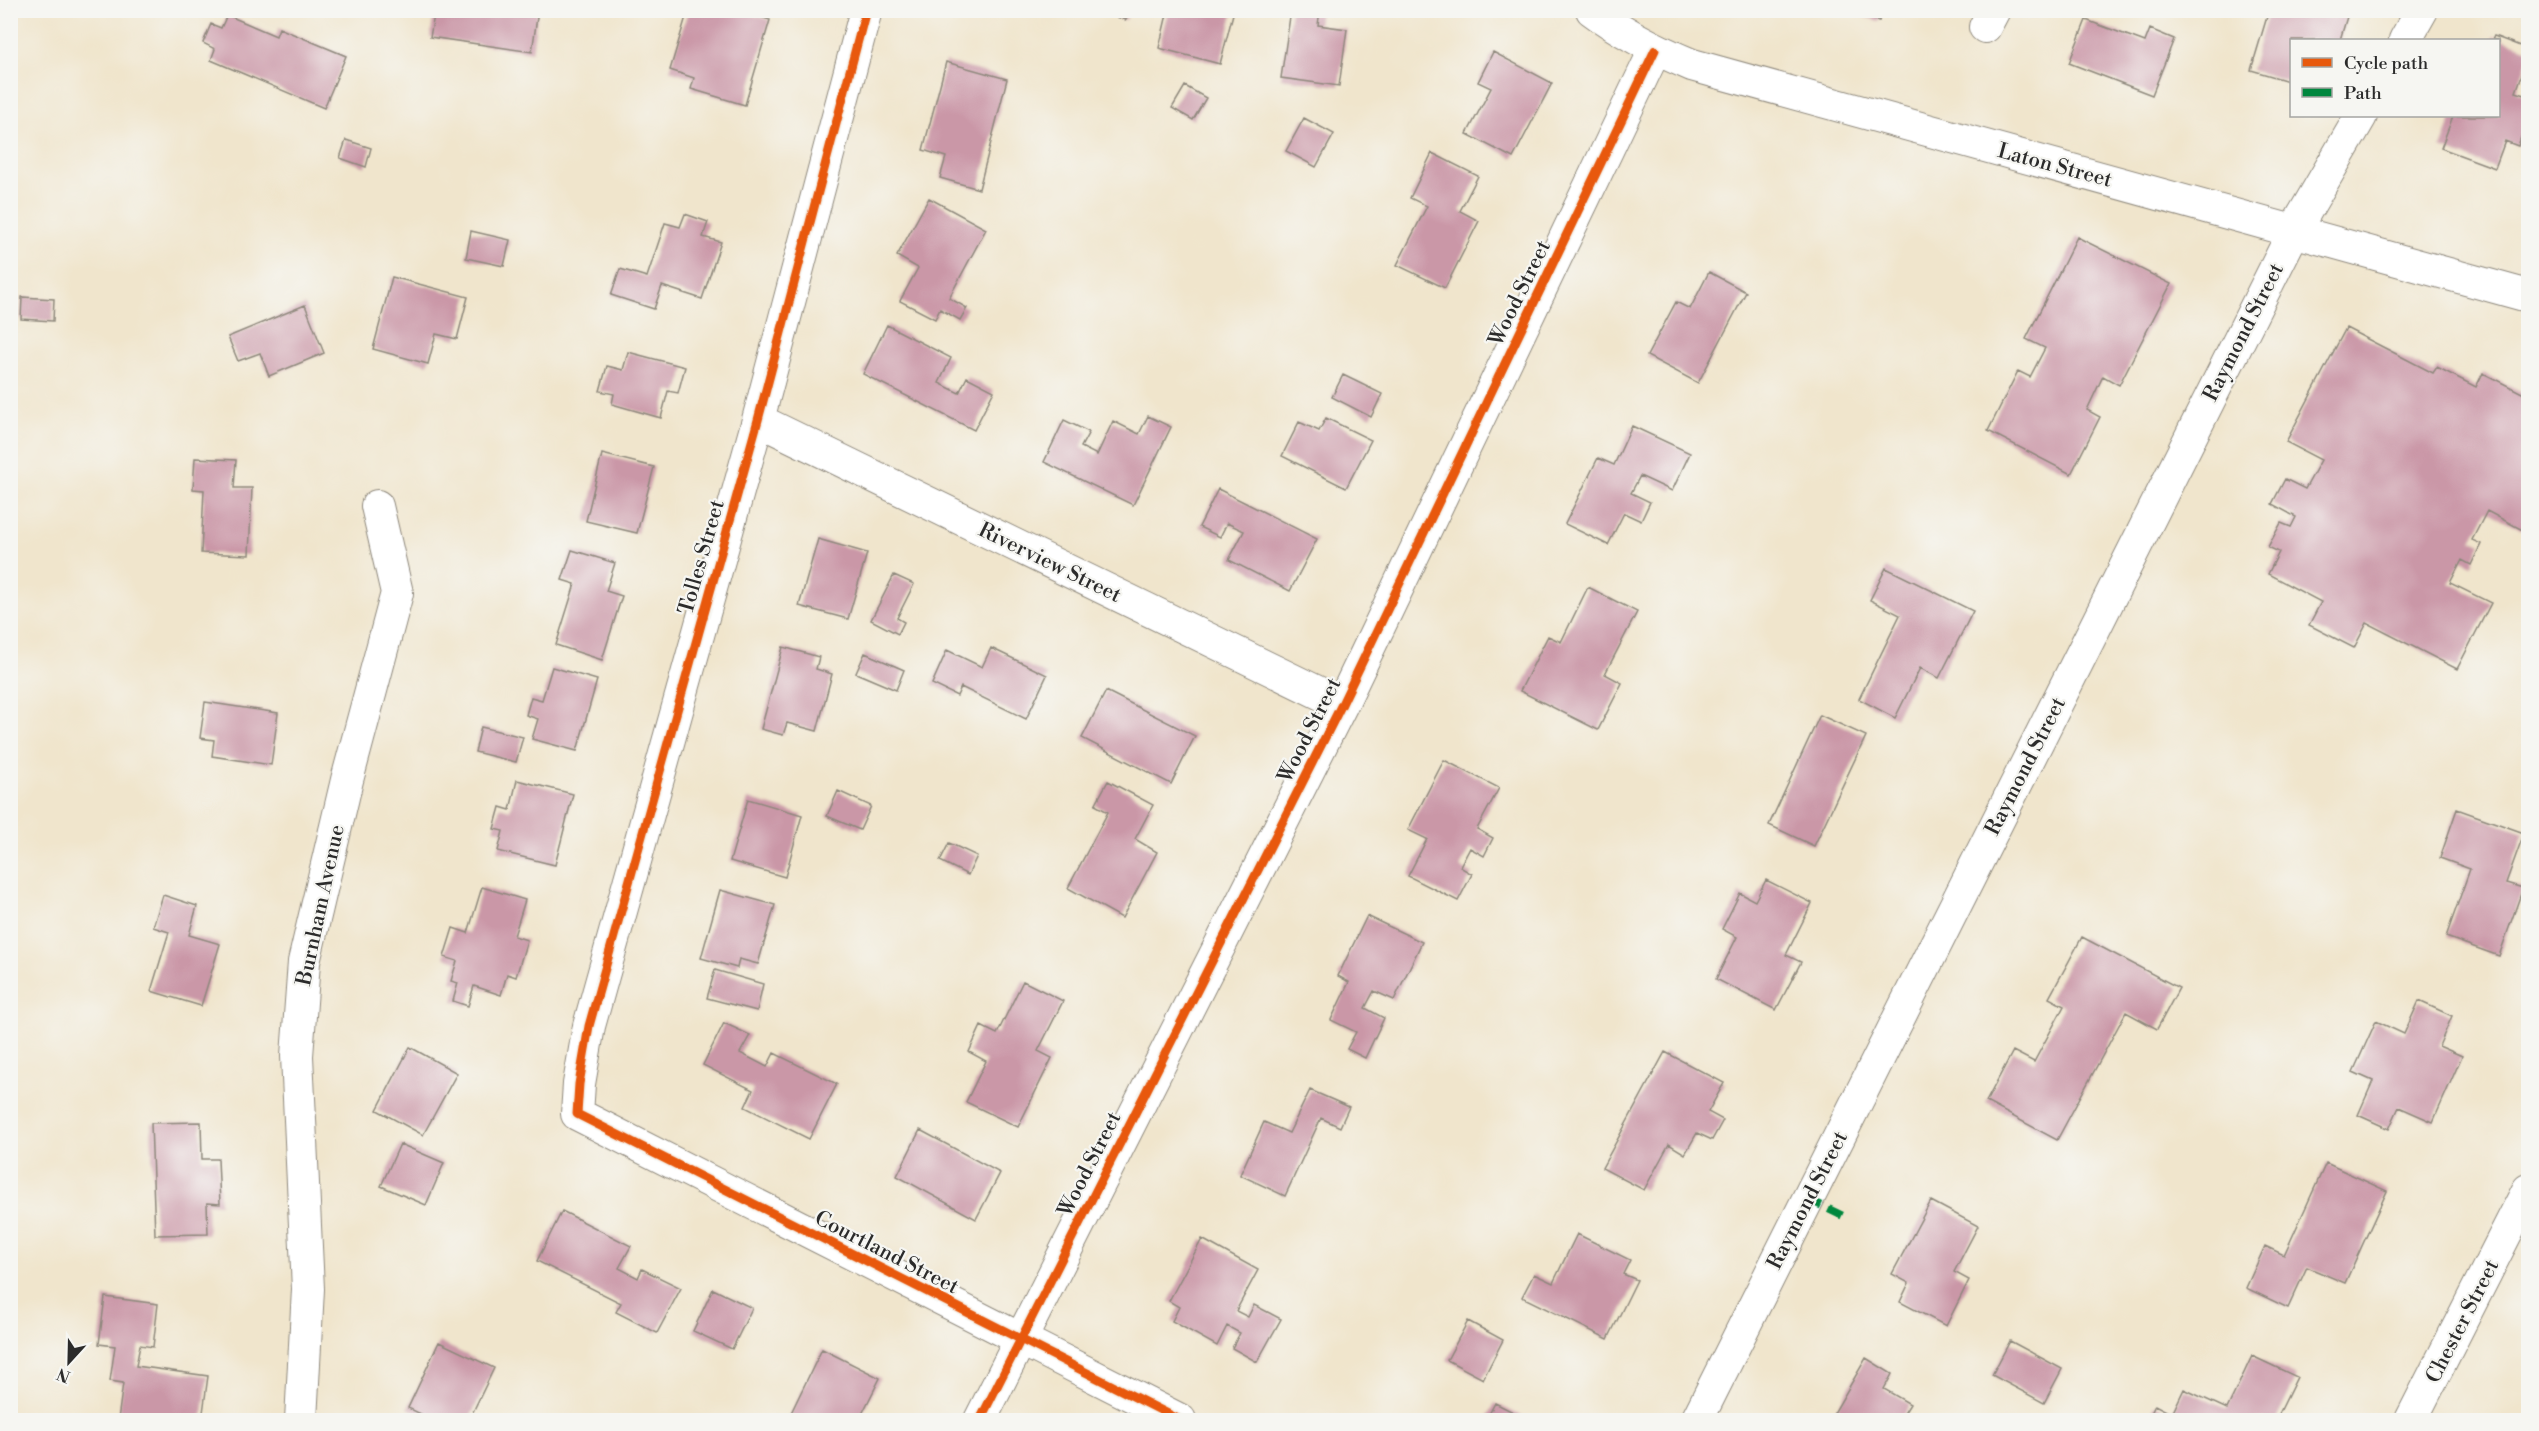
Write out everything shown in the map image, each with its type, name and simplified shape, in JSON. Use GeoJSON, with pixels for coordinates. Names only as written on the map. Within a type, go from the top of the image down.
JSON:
{"type":"FeatureCollection","features":[{"type":"Feature","properties":{"kind":"street","name":"Tolles Street"},"geometry":{"type":"LineString","coordinates":[[577,1114],[579,1084],[589,1026],[758,420],[866,10]]}},
{"type":"Feature","properties":{"kind":"street","name":"Laton Street"},"geometry":{"type":"LineString","coordinates":[[1592,10],[1623,33],[1655,50],[1692,65],[2529,296]]}},
{"type":"Feature","properties":{"kind":"street"},"geometry":{"type":"LineString","coordinates":[[2405,39],[2422,10]]}},
{"type":"Feature","properties":{"kind":"street","name":"Wood Street"},"geometry":{"type":"LineString","coordinates":[[981,1420],[1342,704],[1655,50]]}},
{"type":"Feature","properties":{"kind":"street","name":"Raymond Street"},"geometry":{"type":"LineString","coordinates":[[1697,1420],[2294,231],[2360,117]]}},
{"type":"Feature","properties":{"kind":"street","name":"Riverview Street"},"geometry":{"type":"LineString","coordinates":[[758,420],[1342,704]]}},
{"type":"Feature","properties":{"kind":"street","name":"Burnham Avenue"},"geometry":{"type":"LineString","coordinates":[[301,1420],[308,1289],[297,1056],[304,963],[347,780],[397,592],[377,506]]}},
{"type":"Feature","properties":{"kind":"street","name":"Courtland Street"},"geometry":{"type":"LineString","coordinates":[[577,1114],[1180,1420]]}},
{"type":"Feature","properties":{"kind":"street","name":"Chester Street"},"geometry":{"type":"LineString","coordinates":[[2411,1420],[2529,1190]]}},
{"type":"Feature","properties":{"kind":"building"},"geometry":{"type":"Polygon","coordinates":[[[435,10],[538,10],[532,52],[430,37],[435,10]]]}},
{"type":"Feature","properties":{"kind":"building"},"geometry":{"type":"Polygon","coordinates":[[[688,10],[738,10],[770,20],[745,105],[691,89],[694,78],[670,70],[688,10]]]}},
{"type":"Feature","properties":{"kind":"building"},"geometry":{"type":"Polygon","coordinates":[[[1095,10],[1129,10],[1126,20],[1095,10]]]}},
{"type":"Feature","properties":{"kind":"building"},"geometry":{"type":"Polygon","coordinates":[[[1168,10],[1234,10],[1220,64],[1159,48],[1168,10]]]}},
{"type":"Feature","properties":{"kind":"building"},"geometry":{"type":"Polygon","coordinates":[[[1291,10],[1320,10],[1318,25],[1347,29],[1339,86],[1281,78],[1291,10]]]}},
{"type":"Feature","properties":{"kind":"building"},"geometry":{"type":"Polygon","coordinates":[[[1841,10],[1882,10],[1879,21],[1841,10]]]}},
{"type":"Feature","properties":{"kind":"building"},"geometry":{"type":"Polygon","coordinates":[[[2269,10],[2349,10],[2340,39],[2290,39],[2290,81],[2251,70],[2269,10]]]}},
{"type":"Feature","properties":{"kind":"building"},"geometry":{"type":"Polygon","coordinates":[[[227,15],[276,36],[279,28],[346,56],[324,108],[211,60],[215,49],[203,43],[211,24],[221,28],[227,15]]]}},
{"type":"Feature","properties":{"kind":"building"},"geometry":{"type":"Polygon","coordinates":[[[2086,20],[2145,42],[2150,29],[2174,39],[2152,95],[2069,63],[2086,20]]]}},
{"type":"Feature","properties":{"kind":"building"},"geometry":{"type":"Polygon","coordinates":[[[2494,36],[2528,49],[2528,58],[2516,92],[2528,96],[2528,117],[2518,146],[2505,141],[2495,168],[2441,148],[2453,117],[2500,117],[2500,39],[2492,39],[2494,36]]]}},
{"type":"Feature","properties":{"kind":"building"},"geometry":{"type":"Polygon","coordinates":[[[1493,52],[1552,83],[1513,158],[1467,134],[1491,88],[1478,82],[1493,52]]]}},
{"type":"Feature","properties":{"kind":"building"},"geometry":{"type":"Polygon","coordinates":[[[946,62],[1007,79],[979,189],[940,178],[946,157],[923,150],[946,62]]]}},
{"type":"Feature","properties":{"kind":"building"},"geometry":{"type":"Polygon","coordinates":[[[1185,86],[1206,98],[1193,120],[1172,108],[1185,86]]]}},
{"type":"Feature","properties":{"kind":"building"},"geometry":{"type":"Polygon","coordinates":[[[1304,118],[1334,134],[1316,167],[1286,151],[1304,118]]]}},
{"type":"Feature","properties":{"kind":"building"},"geometry":{"type":"Polygon","coordinates":[[[346,140],[371,148],[366,167],[340,158],[346,140]]]}},
{"type":"Feature","properties":{"kind":"building"},"geometry":{"type":"Polygon","coordinates":[[[1432,153],[1478,176],[1460,211],[1479,221],[1445,288],[1397,265],[1427,206],[1410,198],[1432,153]]]}},
{"type":"Feature","properties":{"kind":"building"},"geometry":{"type":"Polygon","coordinates":[[[929,198],[986,229],[949,298],[967,308],[960,320],[940,309],[935,319],[900,301],[918,268],[897,256],[929,198]]]}},
{"type":"Feature","properties":{"kind":"building"},"geometry":{"type":"Polygon","coordinates":[[[685,214],[708,222],[703,237],[721,242],[702,299],[662,286],[654,309],[611,295],[620,269],[647,277],[665,223],[680,227],[685,214]]]}},
{"type":"Feature","properties":{"kind":"building"},"geometry":{"type":"Polygon","coordinates":[[[471,231],[510,240],[504,266],[466,258],[471,231]]]}},
{"type":"Feature","properties":{"kind":"building"},"geometry":{"type":"Polygon","coordinates":[[[2077,237],[2171,284],[2119,385],[2103,376],[2087,410],[2100,417],[2071,474],[1988,431],[2018,371],[2030,377],[2045,348],[2026,339],[2077,237]]]}},
{"type":"Feature","properties":{"kind":"building"},"geometry":{"type":"Polygon","coordinates":[[[1709,272],[1746,292],[1698,383],[1647,356],[1676,302],[1690,309],[1709,272]]]}},
{"type":"Feature","properties":{"kind":"building"},"geometry":{"type":"Polygon","coordinates":[[[392,277],[468,297],[457,339],[436,334],[428,364],[373,349],[392,277]]]}},
{"type":"Feature","properties":{"kind":"building"},"geometry":{"type":"Polygon","coordinates":[[[22,297],[54,299],[53,321],[21,319],[22,297]]]}},
{"type":"Feature","properties":{"kind":"building"},"geometry":{"type":"Polygon","coordinates":[[[305,305],[324,353],[269,376],[260,353],[238,361],[228,337],[305,305]]]}},
{"type":"Feature","properties":{"kind":"building"},"geometry":{"type":"Polygon","coordinates":[[[887,325],[951,358],[939,383],[959,393],[967,377],[994,391],[974,430],[863,374],[887,325]]]}},
{"type":"Feature","properties":{"kind":"building"},"geometry":{"type":"Polygon","coordinates":[[[2346,328],[2433,373],[2437,367],[2476,387],[2483,373],[2528,396],[2528,533],[2487,511],[2472,540],[2481,544],[2471,565],[2462,560],[2450,583],[2491,603],[2457,669],[2367,623],[2354,648],[2309,625],[2321,602],[2268,574],[2279,552],[2268,547],[2281,523],[2291,527],[2296,517],[2272,504],[2285,479],[2305,489],[2321,460],[2286,442],[2346,328]]]}},
{"type":"Feature","properties":{"kind":"building"},"geometry":{"type":"Polygon","coordinates":[[[628,352],[685,367],[678,393],[668,391],[661,418],[612,404],[614,394],[600,391],[607,366],[623,370],[628,352]]]}},
{"type":"Feature","properties":{"kind":"building"},"geometry":{"type":"Polygon","coordinates":[[[1343,375],[1382,394],[1371,417],[1332,397],[1343,375]]]}},
{"type":"Feature","properties":{"kind":"building"},"geometry":{"type":"Polygon","coordinates":[[[1148,416],[1171,427],[1133,505],[1044,462],[1064,420],[1089,432],[1081,447],[1097,455],[1113,421],[1139,434],[1148,416]]]}},
{"type":"Feature","properties":{"kind":"building"},"geometry":{"type":"Polygon","coordinates":[[[1326,418],[1371,440],[1346,488],[1282,456],[1299,422],[1319,431],[1326,418]]]}},
{"type":"Feature","properties":{"kind":"building"},"geometry":{"type":"Polygon","coordinates":[[[1632,426],[1690,453],[1672,491],[1640,476],[1631,493],[1650,502],[1641,521],[1624,513],[1608,545],[1565,524],[1598,458],[1614,465],[1632,426]]]}},
{"type":"Feature","properties":{"kind":"building"},"geometry":{"type":"Polygon","coordinates":[[[602,454],[654,467],[637,533],[586,521],[602,454]]]}},
{"type":"Feature","properties":{"kind":"building"},"geometry":{"type":"Polygon","coordinates":[[[195,458],[236,460],[234,488],[252,488],[249,555],[201,553],[204,490],[193,489],[195,458]]]}},
{"type":"Feature","properties":{"kind":"building"},"geometry":{"type":"Polygon","coordinates":[[[1218,489],[1317,539],[1290,591],[1229,560],[1244,531],[1227,523],[1220,537],[1199,527],[1218,489]]]}},
{"type":"Feature","properties":{"kind":"building"},"geometry":{"type":"Polygon","coordinates":[[[818,539],[867,553],[848,619],[799,606],[818,539]]]}},
{"type":"Feature","properties":{"kind":"building"},"geometry":{"type":"Polygon","coordinates":[[[572,550],[615,563],[606,591],[622,596],[602,660],[556,645],[575,584],[562,580],[572,550]]]}},
{"type":"Feature","properties":{"kind":"building"},"geometry":{"type":"Polygon","coordinates":[[[1886,568],[1973,611],[1939,678],[1920,668],[1895,718],[1859,699],[1900,615],[1870,600],[1886,568]]]}},
{"type":"Feature","properties":{"kind":"building"},"geometry":{"type":"Polygon","coordinates":[[[894,575],[914,584],[897,618],[904,622],[898,634],[871,620],[894,575]]]}},
{"type":"Feature","properties":{"kind":"building"},"geometry":{"type":"Polygon","coordinates":[[[1588,587],[1637,612],[1605,674],[1622,683],[1598,730],[1520,691],[1548,636],[1561,642],[1588,587]]]}},
{"type":"Feature","properties":{"kind":"building"},"geometry":{"type":"Polygon","coordinates":[[[783,647],[819,657],[816,669],[832,674],[817,731],[787,723],[783,735],[761,729],[783,647]]]}},
{"type":"Feature","properties":{"kind":"building"},"geometry":{"type":"Polygon","coordinates":[[[991,648],[1047,675],[1026,719],[961,687],[957,696],[932,684],[947,650],[982,667],[991,648]]]}},
{"type":"Feature","properties":{"kind":"building"},"geometry":{"type":"Polygon","coordinates":[[[865,653],[904,670],[896,690],[856,673],[865,653]]]}},
{"type":"Feature","properties":{"kind":"building"},"geometry":{"type":"Polygon","coordinates":[[[552,667],[597,680],[577,751],[532,739],[538,719],[526,715],[531,697],[542,700],[552,667]]]}},
{"type":"Feature","properties":{"kind":"building"},"geometry":{"type":"Polygon","coordinates":[[[1106,691],[1195,736],[1171,784],[1082,738],[1106,691]]]}},
{"type":"Feature","properties":{"kind":"building"},"geometry":{"type":"Polygon","coordinates":[[[205,702],[278,713],[271,765],[212,756],[214,740],[200,738],[205,702]]]}},
{"type":"Feature","properties":{"kind":"building"},"geometry":{"type":"Polygon","coordinates":[[[1820,715],[1866,736],[1814,846],[1769,825],[1820,715]]]}},
{"type":"Feature","properties":{"kind":"building"},"geometry":{"type":"Polygon","coordinates":[[[481,727],[523,737],[516,762],[475,752],[481,727]]]}},
{"type":"Feature","properties":{"kind":"building"},"geometry":{"type":"Polygon","coordinates":[[[1444,760],[1499,788],[1477,829],[1493,838],[1484,856],[1470,848],[1460,867],[1472,874],[1458,901],[1408,876],[1427,839],[1408,830],[1444,760]]]}},
{"type":"Feature","properties":{"kind":"building"},"geometry":{"type":"Polygon","coordinates":[[[517,780],[573,794],[555,865],[498,851],[503,831],[494,829],[500,807],[510,810],[517,780]]]}},
{"type":"Feature","properties":{"kind":"building"},"geometry":{"type":"Polygon","coordinates":[[[1108,781],[1153,805],[1135,839],[1157,852],[1122,918],[1068,888],[1108,812],[1095,805],[1108,781]]]}},
{"type":"Feature","properties":{"kind":"building"},"geometry":{"type":"Polygon","coordinates":[[[838,791],[871,806],[860,830],[827,816],[838,791]]]}},
{"type":"Feature","properties":{"kind":"building"},"geometry":{"type":"Polygon","coordinates":[[[748,799],[802,815],[785,877],[730,861],[748,799]]]}},
{"type":"Feature","properties":{"kind":"building"},"geometry":{"type":"Polygon","coordinates":[[[2457,809],[2524,833],[2506,883],[2523,888],[2499,956],[2446,937],[2470,869],[2440,858],[2457,809]]]}},
{"type":"Feature","properties":{"kind":"building"},"geometry":{"type":"Polygon","coordinates":[[[949,843],[977,856],[968,875],[940,861],[949,843]]]}},
{"type":"Feature","properties":{"kind":"building"},"geometry":{"type":"Polygon","coordinates":[[[1766,880],[1812,903],[1786,955],[1801,962],[1776,1010],[1716,979],[1737,937],[1722,929],[1740,893],[1755,901],[1766,880]]]}},
{"type":"Feature","properties":{"kind":"building"},"geometry":{"type":"Polygon","coordinates":[[[482,887],[525,900],[514,936],[527,940],[516,977],[507,974],[501,995],[474,986],[468,1006],[453,1001],[458,983],[451,981],[457,961],[444,957],[453,928],[468,933],[482,887]]]}},
{"type":"Feature","properties":{"kind":"building"},"geometry":{"type":"Polygon","coordinates":[[[720,890],[775,905],[758,964],[739,959],[737,968],[701,958],[720,890]]]}},
{"type":"Feature","properties":{"kind":"building"},"geometry":{"type":"Polygon","coordinates":[[[163,895],[197,906],[189,935],[220,944],[201,1006],[151,991],[169,932],[153,927],[163,895]]]}},
{"type":"Feature","properties":{"kind":"building"},"geometry":{"type":"Polygon","coordinates":[[[1367,916],[1422,942],[1394,1000],[1374,991],[1365,1008],[1384,1018],[1365,1058],[1347,1049],[1356,1032],[1331,1020],[1349,982],[1338,976],[1367,916]]]}},
{"type":"Feature","properties":{"kind":"building"},"geometry":{"type":"Polygon","coordinates":[[[2082,937],[2179,988],[2157,1029],[2126,1012],[2057,1140],[1986,1102],[2013,1051],[2034,1062],[2064,1006],[2049,998],[2082,937]]]}},
{"type":"Feature","properties":{"kind":"building"},"geometry":{"type":"Polygon","coordinates":[[[715,970],[763,984],[757,1011],[707,998],[715,970]]]}},
{"type":"Feature","properties":{"kind":"building"},"geometry":{"type":"Polygon","coordinates":[[[1023,981],[1063,1001],[1038,1051],[1052,1058],[1018,1127],[966,1102],[986,1061],[969,1052],[981,1026],[997,1034],[1023,981]]]}},
{"type":"Feature","properties":{"kind":"building"},"geometry":{"type":"Polygon","coordinates":[[[2419,1001],[2452,1016],[2439,1046],[2462,1056],[2433,1122],[2399,1107],[2389,1129],[2358,1115],[2373,1081],[2353,1072],[2376,1021],[2404,1034],[2419,1001]]]}},
{"type":"Feature","properties":{"kind":"building"},"geometry":{"type":"Polygon","coordinates":[[[724,1023],[750,1035],[740,1053],[767,1067],[774,1053],[837,1084],[809,1139],[745,1107],[753,1090],[703,1065],[724,1023]]]}},
{"type":"Feature","properties":{"kind":"building"},"geometry":{"type":"Polygon","coordinates":[[[410,1047],[457,1073],[423,1135],[377,1110],[410,1047]]]}},
{"type":"Feature","properties":{"kind":"building"},"geometry":{"type":"Polygon","coordinates":[[[1665,1052],[1724,1083],[1708,1112],[1723,1120],[1712,1140],[1697,1133],[1685,1154],[1669,1144],[1644,1190],[1602,1168],[1665,1052]]]}},
{"type":"Feature","properties":{"kind":"building"},"geometry":{"type":"Polygon","coordinates":[[[1310,1090],[1349,1107],[1340,1127],[1321,1118],[1285,1196],[1240,1175],[1264,1122],[1289,1133],[1310,1090]]]}},
{"type":"Feature","properties":{"kind":"building"},"geometry":{"type":"Polygon","coordinates":[[[201,1122],[202,1159],[218,1159],[220,1204],[207,1203],[208,1234],[155,1235],[151,1123],[201,1122]]]}},
{"type":"Feature","properties":{"kind":"building"},"geometry":{"type":"Polygon","coordinates":[[[920,1130],[1000,1173],[976,1219],[897,1176],[920,1130]]]}},
{"type":"Feature","properties":{"kind":"building"},"geometry":{"type":"Polygon","coordinates":[[[400,1144],[444,1163],[426,1205],[381,1186],[400,1144]]]}},
{"type":"Feature","properties":{"kind":"building"},"geometry":{"type":"Polygon","coordinates":[[[2326,1163],[2387,1191],[2345,1283],[2307,1267],[2288,1308],[2246,1288],[2265,1246],[2284,1255],[2326,1163]]]}},
{"type":"Feature","properties":{"kind":"building"},"geometry":{"type":"Polygon","coordinates":[[[1931,1201],[1978,1226],[1954,1272],[1969,1280],[1946,1326],[1900,1302],[1909,1283],[1892,1274],[1931,1201]]]}},
{"type":"Feature","properties":{"kind":"building"},"geometry":{"type":"Polygon","coordinates":[[[562,1211],[631,1246],[619,1268],[638,1278],[642,1269],[681,1288],[657,1333],[616,1312],[621,1303],[537,1261],[562,1211]]]}},
{"type":"Feature","properties":{"kind":"building"},"geometry":{"type":"Polygon","coordinates":[[[1577,1234],[1630,1260],[1623,1274],[1637,1280],[1608,1339],[1522,1297],[1534,1274],[1553,1283],[1577,1234]]]}},
{"type":"Feature","properties":{"kind":"building"},"geometry":{"type":"Polygon","coordinates":[[[1202,1239],[1258,1270],[1236,1311],[1248,1317],[1254,1305],[1281,1319],[1257,1362],[1232,1348],[1240,1333],[1227,1326],[1217,1346],[1172,1321],[1179,1307],[1169,1301],[1202,1239]]]}},
{"type":"Feature","properties":{"kind":"building"},"geometry":{"type":"Polygon","coordinates":[[[713,1289],[752,1308],[732,1349],[693,1331],[713,1289]]]}},
{"type":"Feature","properties":{"kind":"building"},"geometry":{"type":"Polygon","coordinates":[[[105,1297],[158,1304],[153,1347],[140,1345],[136,1366],[208,1376],[202,1420],[118,1420],[123,1383],[110,1381],[115,1346],[99,1344],[105,1297]]]}},
{"type":"Feature","properties":{"kind":"building"},"geometry":{"type":"Polygon","coordinates":[[[1468,1321],[1503,1340],[1483,1379],[1447,1360],[1468,1321]]]}},
{"type":"Feature","properties":{"kind":"building"},"geometry":{"type":"Polygon","coordinates":[[[2010,1341],[2062,1369],[2044,1403],[1992,1375],[2010,1341]]]}},
{"type":"Feature","properties":{"kind":"building"},"geometry":{"type":"Polygon","coordinates":[[[439,1342],[494,1368],[469,1420],[418,1420],[421,1414],[408,1408],[439,1342]]]}},
{"type":"Feature","properties":{"kind":"building"},"geometry":{"type":"Polygon","coordinates":[[[822,1349],[880,1378],[859,1420],[797,1420],[789,1417],[822,1349]]]}},
{"type":"Feature","properties":{"kind":"building"},"geometry":{"type":"Polygon","coordinates":[[[2252,1356],[2297,1377],[2276,1420],[2148,1420],[2155,1405],[2172,1414],[2184,1389],[2227,1409],[2252,1356]]]}},
{"type":"Feature","properties":{"kind":"building"},"geometry":{"type":"Polygon","coordinates":[[[1866,1358],[1892,1374],[1884,1389],[1910,1404],[1900,1420],[1830,1420],[1866,1358]]]}},
{"type":"Feature","properties":{"kind":"building"},"geometry":{"type":"Polygon","coordinates":[[[1495,1403],[1529,1420],[1486,1420],[1495,1403]]]}},
{"type":"Feature","properties":{"kind":"marked path"},"geometry":{"type":"LineString","coordinates":[[1808,1199],[1845,1217]]}},
{"type":"Feature","properties":{"kind":"cycle path"},"geometry":{"type":"LineString","coordinates":[[866,10],[758,420],[589,1026],[579,1084],[577,1114],[1180,1420]]}},
{"type":"Feature","properties":{"kind":"cycle path"},"geometry":{"type":"LineString","coordinates":[[980,1420],[1342,704],[1655,50]]}}]}
